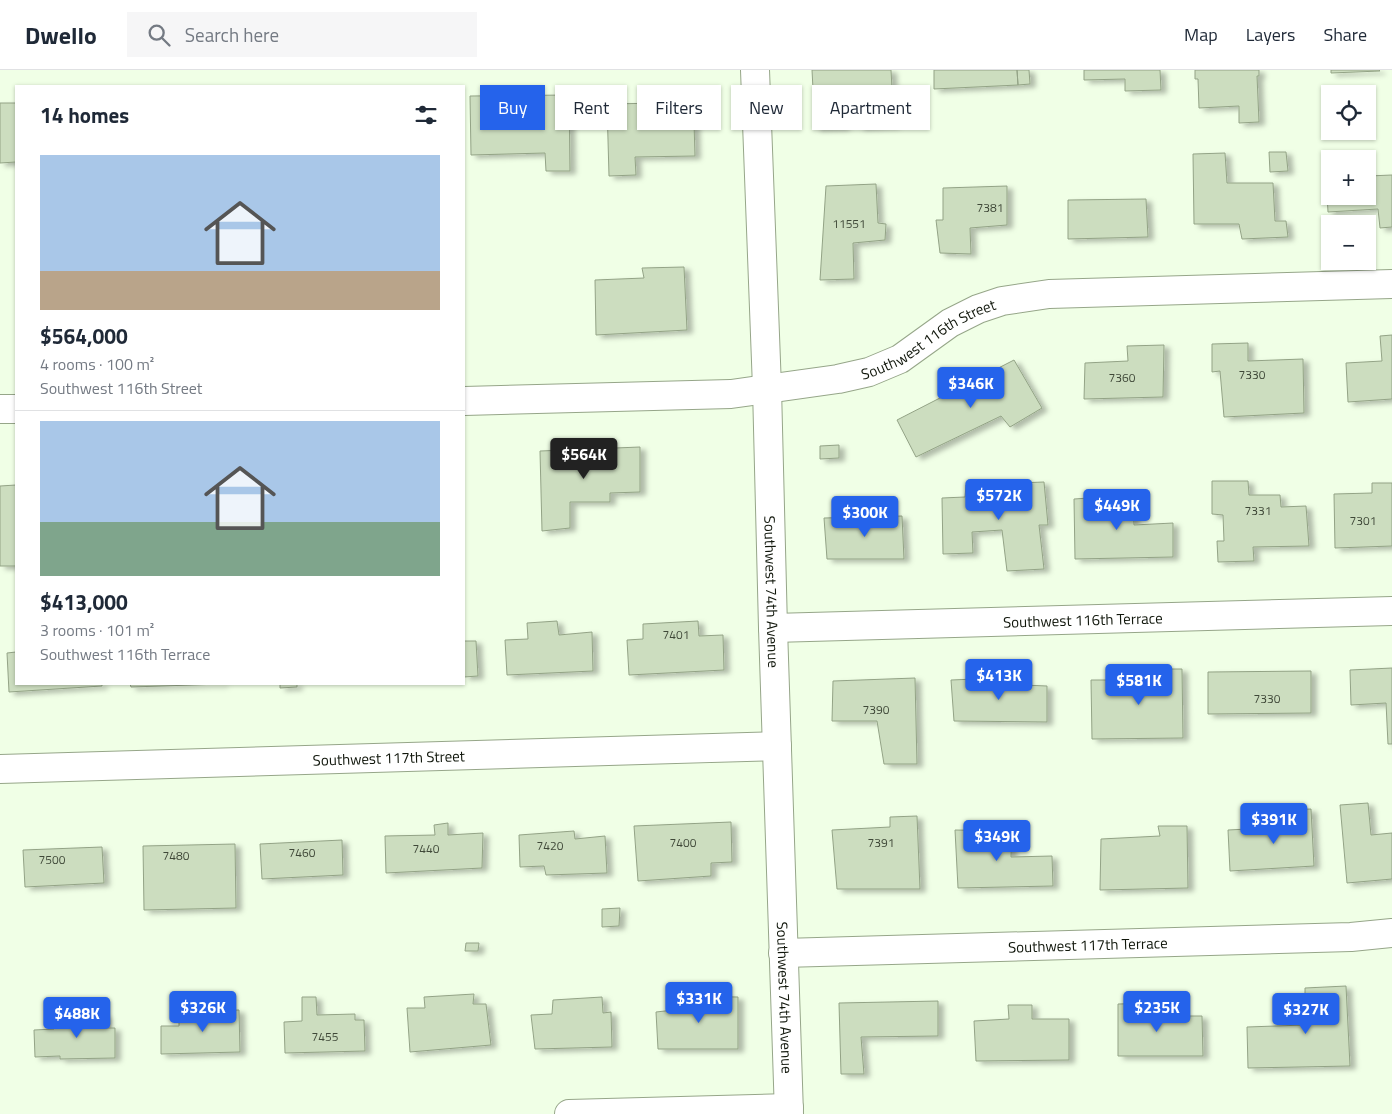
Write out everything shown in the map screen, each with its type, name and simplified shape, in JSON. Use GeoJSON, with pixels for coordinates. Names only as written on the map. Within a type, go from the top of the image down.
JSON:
{"type":"FeatureCollection","features":[{"type":"Feature","properties":{"kind":"street","name":"Southwest 74th Avenue"},"geometry":{"type":"LineString","coordinates":[[756,70],[789,1111]]}},
{"type":"Feature","properties":{"kind":"street","name":"Southwest 116th Street"},"geometry":{"type":"LineString","coordinates":[[465,401],[731,394],[838,379],[869,372],[900,358],[950,323],[978,308],[1026,296],[1392,284]]}},
{"type":"Feature","properties":{"kind":"street"},"geometry":{"type":"LineString","coordinates":[[0,409],[15,408]]}},
{"type":"Feature","properties":{"kind":"street","name":"Southwest 116th Terrace"},"geometry":{"type":"LineString","coordinates":[[773,628],[1392,611]]}},
{"type":"Feature","properties":{"kind":"street","name":"Southwest 117th Street"},"geometry":{"type":"LineString","coordinates":[[0,769],[777,746]]}},
{"type":"Feature","properties":{"kind":"street","name":"Southwest 117th Terrace"},"geometry":{"type":"LineString","coordinates":[[783,953],[1351,937],[1392,933]]}},
{"type":"Feature","properties":{"kind":"street"},"geometry":{"type":"LineString","coordinates":[[569,1114],[789,1111]]}},
{"type":"Feature","properties":{"kind":"building"},"geometry":{"type":"Polygon","coordinates":[[[812,70],[891,70],[892,85],[813,85],[812,70]]]}},
{"type":"Feature","properties":{"kind":"building"},"geometry":{"type":"Polygon","coordinates":[[[934,70],[1017,70],[1018,85],[934,89],[934,70]]]}},
{"type":"Feature","properties":{"kind":"building"},"geometry":{"type":"Polygon","coordinates":[[[1017,70],[1029,70],[1030,84],[1018,85],[1017,70]]]}},
{"type":"Feature","properties":{"kind":"building"},"geometry":{"type":"Polygon","coordinates":[[[1084,70],[1160,70],[1161,90],[1125,91],[1125,79],[1084,80],[1084,70]]]}},
{"type":"Feature","properties":{"kind":"building"},"geometry":{"type":"Polygon","coordinates":[[[1195,70],[1259,70],[1259,76],[1257,76],[1259,122],[1239,123],[1239,106],[1199,108],[1198,79],[1195,79],[1195,70]]]}},
{"type":"Feature","properties":{"kind":"building"},"geometry":{"type":"Polygon","coordinates":[[[1331,70],[1379,70],[1380,71],[1331,73],[1331,70]]]}},
{"type":"Feature","properties":{"kind":"building"},"geometry":{"type":"Polygon","coordinates":[[[545,95],[555,95],[555,130],[569,130],[570,171],[546,171],[545,153],[471,155],[470,96],[480,96],[480,130],[545,130],[545,95]]]}},
{"type":"Feature","properties":{"kind":"building"},"geometry":{"type":"Polygon","coordinates":[[[0,103],[15,103],[15,162],[0,163],[0,103]]]}},
{"type":"Feature","properties":{"kind":"building"},"geometry":{"type":"Polygon","coordinates":[[[637,103],[637,130],[694,130],[695,156],[635,157],[636,175],[609,176],[608,130],[627,130],[627,104],[637,103]]]}},
{"type":"Feature","properties":{"kind":"building"},"geometry":{"type":"Polygon","coordinates":[[[1269,152],[1286,152],[1288,171],[1270,172],[1269,152]]]}},
{"type":"Feature","properties":{"kind":"building"},"geometry":{"type":"Polygon","coordinates":[[[1225,153],[1227,183],[1273,183],[1275,221],[1286,221],[1288,237],[1242,239],[1239,224],[1194,224],[1193,154],[1225,153]]]}},
{"type":"Feature","properties":{"kind":"building"},"geometry":{"type":"Polygon","coordinates":[[[1392,175],[1392,227],[1380,228],[1378,209],[1328,212],[1328,205],[1376,205],[1376,176],[1392,175]]]}},
{"type":"Feature","properties":{"kind":"building"},"geometry":{"type":"Polygon","coordinates":[[[876,184],[878,223],[886,224],[885,240],[853,243],[854,279],[820,280],[826,186],[876,184]]]}},
{"type":"Feature","properties":{"kind":"building"},"geometry":{"type":"Polygon","coordinates":[[[1007,186],[1007,225],[970,228],[971,254],[940,253],[936,220],[943,220],[943,188],[1007,186]]]}},
{"type":"Feature","properties":{"kind":"building"},"geometry":{"type":"Polygon","coordinates":[[[1146,199],[1148,237],[1068,239],[1068,200],[1146,199]]]}},
{"type":"Feature","properties":{"kind":"building"},"geometry":{"type":"Polygon","coordinates":[[[684,267],[687,330],[596,335],[595,280],[644,278],[642,268],[684,267]]]}},
{"type":"Feature","properties":{"kind":"building"},"geometry":{"type":"Polygon","coordinates":[[[1392,335],[1392,399],[1348,402],[1346,363],[1382,361],[1380,336],[1392,335]]]}},
{"type":"Feature","properties":{"kind":"building"},"geometry":{"type":"Polygon","coordinates":[[[1248,343],[1248,361],[1303,359],[1304,413],[1224,417],[1220,371],[1212,372],[1212,344],[1248,343]]]}},
{"type":"Feature","properties":{"kind":"building"},"geometry":{"type":"Polygon","coordinates":[[[1164,345],[1163,397],[1084,399],[1085,363],[1128,361],[1127,346],[1164,345]]]}},
{"type":"Feature","properties":{"kind":"building"},"geometry":{"type":"Polygon","coordinates":[[[1014,360],[1042,408],[1010,427],[1001,416],[916,457],[897,420],[1014,360]]]}},
{"type":"Feature","properties":{"kind":"building"},"geometry":{"type":"Polygon","coordinates":[[[839,445],[839,458],[820,459],[820,446],[839,445]]]}},
{"type":"Feature","properties":{"kind":"building"},"geometry":{"type":"Polygon","coordinates":[[[640,447],[640,492],[610,493],[610,502],[570,502],[570,528],[542,531],[540,451],[640,447]]]}},
{"type":"Feature","properties":{"kind":"building"},"geometry":{"type":"Polygon","coordinates":[[[1212,481],[1248,481],[1249,495],[1280,495],[1281,507],[1306,506],[1309,546],[1253,547],[1254,561],[1218,562],[1217,541],[1224,541],[1223,515],[1212,514],[1212,481]]]}},
{"type":"Feature","properties":{"kind":"building"},"geometry":{"type":"Polygon","coordinates":[[[1044,482],[1048,525],[1039,525],[1044,569],[1007,571],[1002,530],[972,532],[973,553],[943,554],[942,498],[965,497],[966,485],[1044,482]]]}},
{"type":"Feature","properties":{"kind":"building"},"geometry":{"type":"Polygon","coordinates":[[[1372,483],[1392,483],[1392,546],[1335,548],[1334,494],[1372,493],[1372,483]]]}},
{"type":"Feature","properties":{"kind":"building"},"geometry":{"type":"Polygon","coordinates":[[[15,485],[15,566],[0,566],[0,486],[15,485]]]}},
{"type":"Feature","properties":{"kind":"building"},"geometry":{"type":"Polygon","coordinates":[[[1133,495],[1134,525],[1173,523],[1173,557],[1075,559],[1074,499],[1133,495]]]}},
{"type":"Feature","properties":{"kind":"building"},"geometry":{"type":"Polygon","coordinates":[[[902,516],[904,559],[827,559],[824,518],[902,516]]]}},
{"type":"Feature","properties":{"kind":"building"},"geometry":{"type":"Polygon","coordinates":[[[557,621],[559,635],[592,632],[593,671],[507,675],[505,640],[528,639],[527,623],[557,621]]]}},
{"type":"Feature","properties":{"kind":"building"},"geometry":{"type":"Polygon","coordinates":[[[698,621],[699,636],[723,635],[724,670],[629,675],[627,640],[643,639],[643,624],[698,621]]]}},
{"type":"Feature","properties":{"kind":"building"},"geometry":{"type":"Polygon","coordinates":[[[465,641],[476,641],[478,676],[465,677],[465,641]]]}},
{"type":"Feature","properties":{"kind":"building"},"geometry":{"type":"Polygon","coordinates":[[[15,652],[15,685],[102,686],[9,692],[7,653],[15,652]]]}},
{"type":"Feature","properties":{"kind":"building"},"geometry":{"type":"Polygon","coordinates":[[[1392,668],[1392,744],[1388,744],[1386,703],[1351,705],[1350,670],[1392,668]]]}},
{"type":"Feature","properties":{"kind":"building"},"geometry":{"type":"Polygon","coordinates":[[[1130,669],[1182,669],[1183,738],[1092,739],[1091,680],[1130,680],[1130,669]]]}},
{"type":"Feature","properties":{"kind":"building"},"geometry":{"type":"Polygon","coordinates":[[[1311,671],[1311,713],[1208,714],[1208,672],[1311,671]]]}},
{"type":"Feature","properties":{"kind":"building"},"geometry":{"type":"Polygon","coordinates":[[[1024,677],[1023,685],[1047,686],[1047,722],[954,721],[951,680],[1024,677]]]}},
{"type":"Feature","properties":{"kind":"building"},"geometry":{"type":"Polygon","coordinates":[[[915,678],[917,764],[884,764],[877,721],[832,721],[833,681],[915,678]]]}},
{"type":"Feature","properties":{"kind":"building"},"geometry":{"type":"Polygon","coordinates":[[[130,685],[192,685],[131,687],[130,685]]]}},
{"type":"Feature","properties":{"kind":"building"},"geometry":{"type":"Polygon","coordinates":[[[280,685],[297,685],[297,687],[280,688],[280,685]]]}},
{"type":"Feature","properties":{"kind":"building"},"geometry":{"type":"Polygon","coordinates":[[[1368,803],[1371,835],[1392,833],[1392,879],[1347,883],[1340,805],[1368,803]]]}},
{"type":"Feature","properties":{"kind":"building"},"geometry":{"type":"Polygon","coordinates":[[[1311,809],[1314,866],[1230,871],[1228,830],[1288,827],[1287,810],[1311,809]]]}},
{"type":"Feature","properties":{"kind":"building"},"geometry":{"type":"Polygon","coordinates":[[[917,816],[920,889],[837,889],[832,830],[890,827],[890,817],[917,816]]]}},
{"type":"Feature","properties":{"kind":"building"},"geometry":{"type":"Polygon","coordinates":[[[731,822],[732,862],[711,863],[711,876],[638,881],[634,826],[731,822]]]}},
{"type":"Feature","properties":{"kind":"building"},"geometry":{"type":"Polygon","coordinates":[[[448,823],[448,835],[483,833],[482,868],[386,873],[385,836],[435,835],[434,825],[448,823]]]}},
{"type":"Feature","properties":{"kind":"building"},"geometry":{"type":"Polygon","coordinates":[[[1158,826],[1187,826],[1188,888],[1100,890],[1101,839],[1160,836],[1158,826]]]}},
{"type":"Feature","properties":{"kind":"building"},"geometry":{"type":"Polygon","coordinates":[[[955,830],[1012,831],[1011,857],[1052,856],[1053,886],[958,888],[955,830]]]}},
{"type":"Feature","properties":{"kind":"building"},"geometry":{"type":"Polygon","coordinates":[[[574,831],[575,839],[605,836],[607,873],[546,875],[544,866],[520,867],[519,835],[574,831]]]}},
{"type":"Feature","properties":{"kind":"building"},"geometry":{"type":"Polygon","coordinates":[[[342,840],[343,875],[262,879],[260,844],[342,840]]]}},
{"type":"Feature","properties":{"kind":"building"},"geometry":{"type":"Polygon","coordinates":[[[235,844],[236,908],[144,910],[143,846],[235,844]]]}},
{"type":"Feature","properties":{"kind":"building"},"geometry":{"type":"Polygon","coordinates":[[[102,847],[104,883],[25,887],[23,850],[102,847]]]}},
{"type":"Feature","properties":{"kind":"building"},"geometry":{"type":"Polygon","coordinates":[[[620,908],[619,926],[602,927],[602,909],[620,908]]]}},
{"type":"Feature","properties":{"kind":"building"},"geometry":{"type":"Polygon","coordinates":[[[466,943],[479,943],[478,951],[465,951],[466,943]]]}},
{"type":"Feature","properties":{"kind":"building"},"geometry":{"type":"Polygon","coordinates":[[[1346,986],[1350,1066],[1248,1068],[1247,1027],[1305,1025],[1305,988],[1346,986]]]}},
{"type":"Feature","properties":{"kind":"building"},"geometry":{"type":"Polygon","coordinates":[[[474,994],[473,1004],[486,1004],[491,1045],[410,1052],[407,1008],[425,1008],[424,997],[474,994]]]}},
{"type":"Feature","properties":{"kind":"building"},"geometry":{"type":"Polygon","coordinates":[[[673,996],[738,997],[738,1049],[658,1049],[656,1012],[674,1010],[673,996]]]}},
{"type":"Feature","properties":{"kind":"building"},"geometry":{"type":"Polygon","coordinates":[[[302,997],[316,997],[317,1015],[355,1014],[355,1020],[364,1020],[365,1051],[285,1053],[284,1022],[302,1021],[302,997]]]}},
{"type":"Feature","properties":{"kind":"building"},"geometry":{"type":"Polygon","coordinates":[[[602,997],[603,1013],[611,1012],[612,1047],[535,1049],[531,1015],[552,1014],[553,1000],[602,997]]]}},
{"type":"Feature","properties":{"kind":"building"},"geometry":{"type":"Polygon","coordinates":[[[938,1001],[938,1036],[861,1037],[864,1074],[841,1074],[839,1003],[938,1001]]]}},
{"type":"Feature","properties":{"kind":"building"},"geometry":{"type":"Polygon","coordinates":[[[1156,1003],[1156,1016],[1202,1016],[1203,1056],[1118,1056],[1118,1004],[1156,1003]]]}},
{"type":"Feature","properties":{"kind":"building"},"geometry":{"type":"Polygon","coordinates":[[[1008,1005],[1032,1005],[1032,1019],[1069,1019],[1069,1060],[976,1061],[974,1021],[1009,1019],[1008,1005]]]}},
{"type":"Feature","properties":{"kind":"building"},"geometry":{"type":"Polygon","coordinates":[[[239,1010],[240,1052],[161,1054],[161,1026],[179,1026],[179,1012],[239,1010]]]}},
{"type":"Feature","properties":{"kind":"building"},"geometry":{"type":"Polygon","coordinates":[[[106,1015],[106,1028],[115,1028],[115,1058],[60,1059],[60,1056],[35,1057],[34,1030],[54,1029],[54,1017],[106,1015]]]}}]}
